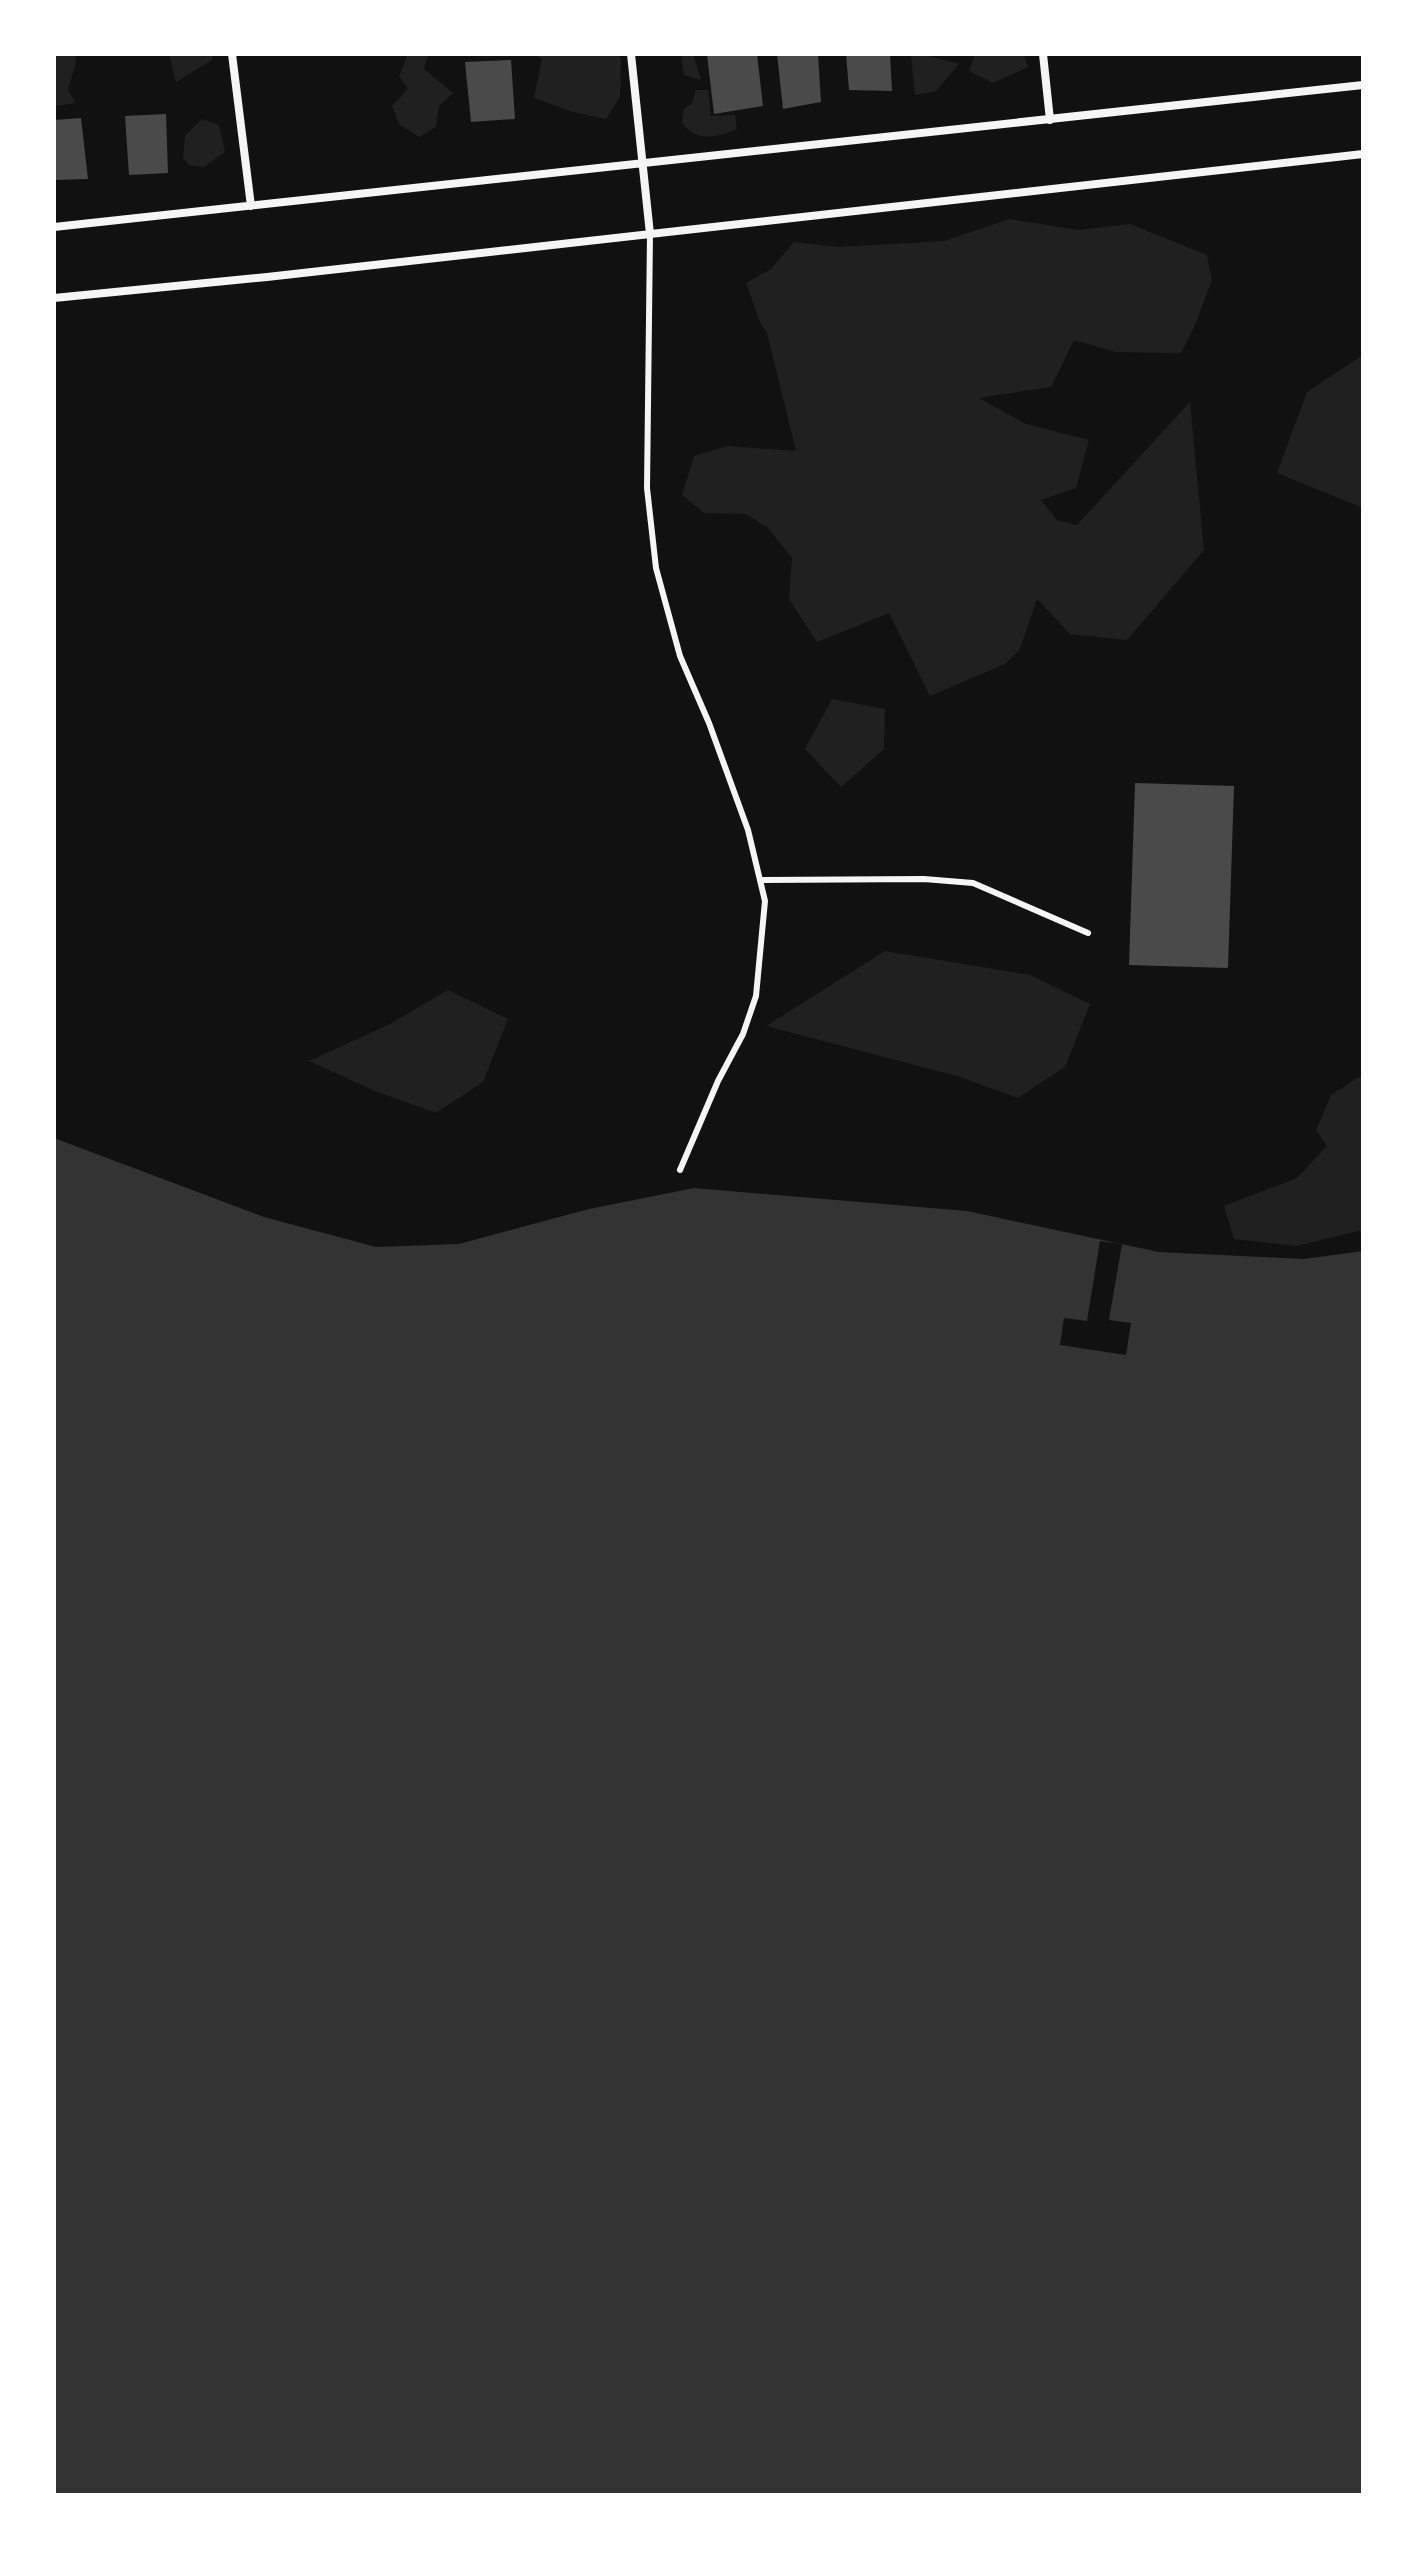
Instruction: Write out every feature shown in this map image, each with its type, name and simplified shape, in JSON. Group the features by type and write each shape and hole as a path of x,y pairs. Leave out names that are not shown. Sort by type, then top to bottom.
{"street":[{"path":"232,54 251,206"},
{"path":"631,54 650,234"},
{"path":"1043,54 1050,120"},
{"path":"54,227 1363,85"},
{"path":"54,298 1363,154"}],"lane":[{"path":"650,234 647,488 656,568 680,656 743,815 765,901 756,996 743,1034 718,1081 680,1170"},
{"path":"760,880 924,879 973,883 1088,933"}],"shaded area":[{"path":"54,54 75,54 76,62 68,90 76,103 54,106"},
{"path":"169,54 212,54 212,60 176,82"},
{"path":"408,54 428,54 424,69 453,93 439,106 436,127 419,137 399,124 392,106 408,89 399,76"},
{"path":"528,54 617,54 621,58 620,97 606,119 573,112 534,98 542,58"},
{"path":"681,54 693,54 701,80 684,75"},
{"path":"975,54 1024,54 1028,67 993,83 969,71"},
{"path":"911,55 925,55 959,64 936,91 915,95"},
{"path":"696,90 708,90 711,116 735,115 737,129 701,136 688,129 682,123 684,109 692,103"},
{"path":"202,119 219,125 225,152 204,167 189,165 183,158 185,136"},
{"path":"1009,219 1078,230 1130,224 1207,255 1212,280 1181,353 1116,352 1074,340 1051,387 979,398 1026,424 1089,440 1076,488 1041,500 1057,520 1077,525 1190,402 1204,550 1127,640 1070,634 1037,599 1020,649 1005,664 930,696 889,613 817,642 789,599 792,558 767,527 745,514 704,513 682,495 694,456 727,446 796,451 767,333 746,283 771,269 794,242 839,247 944,241"},
{"path":"1363,355 1363,508 1277,473 1307,392"},
{"path":"832,699 885,709 884,749 841,787 805,749"},
{"path":"885,951 1030,975 1090,1004 1065,1067 1018,1098 957,1076 766,1026"},
{"path":"448,990 508,1019 483,1082 436,1113 375,1091 309,1061 388,1025"},
{"path":"1363,1074 1363,1230 1296,1246 1234,1239 1224,1206 1297,1178 1327,1146 1316,1130 1331,1095"},
{"path":"54,1138 264,1217 376,1247 459,1244 589,1209 694,1188 967,1211 1159,1252 1304,1259 1363,1251 1363,2495 54,2495"}],"pier":[{"path":"1100,1241 1122,1244 1109,1320 1131,1323 1126,1355 1060,1345 1064,1318 1087,1321"}],"building":[{"path":"757,54 763,106 714,114 707,55"},
{"path":"777,54 818,54 821,102 783,109"},
{"path":"846,54 890,54 892,91 849,90"},
{"path":"511,60 515,119 471,122 465,62"},
{"path":"166,114 168,173 129,175 125,116"},
{"path":"81,118 88,179 54,180 54,120"},
{"path":"1135,783 1234,786 1228,968 1129,965"}]}
